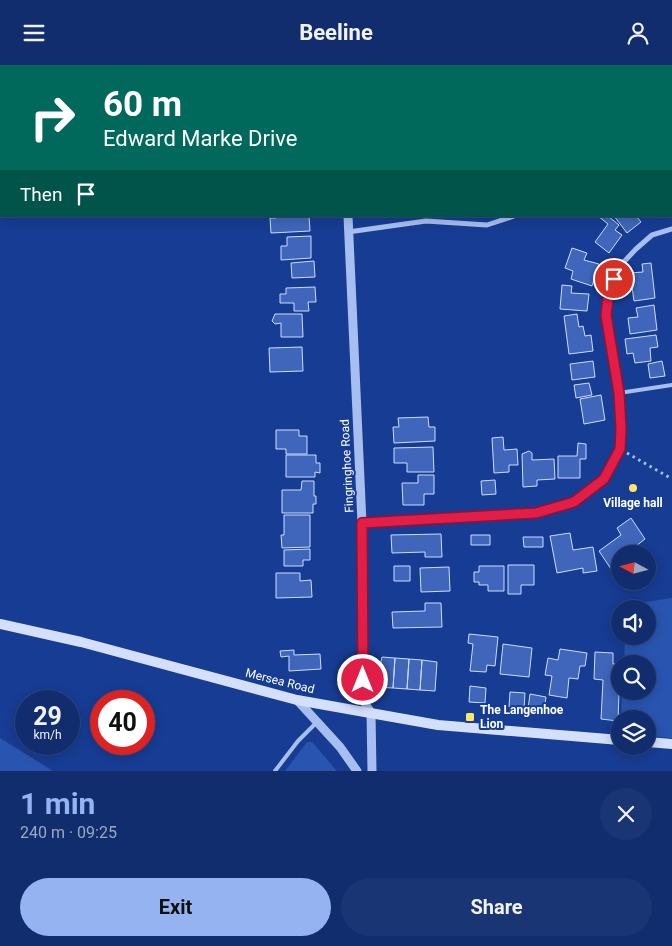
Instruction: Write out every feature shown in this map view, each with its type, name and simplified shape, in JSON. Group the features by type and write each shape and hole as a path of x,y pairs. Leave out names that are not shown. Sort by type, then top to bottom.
{"main road":[{"name":"Mersea Road","path":"0,624 81,642 297,700 438,725 611,739"},
{"path":"656,743 672,744"}],"street":[{"name":"Fingringhoe Road","path":"348,217 362,523 363,700 372,713"},
{"path":"348,232 426,221 487,225 511,217"},
{"path":"362,523 536,513 574,502 604,479 620,449 621,429 619,393 606,315 609,291 618,267 636,249 652,235 672,229"},
{"path":"297,700 340,747 357,771"},
{"path":"372,713 372,771"}],"lane":[{"path":"619,393 672,385"},
{"path":"275,771 298,741 317,722"}],"path":[{"path":"620,449 672,479"}],"shaded area":[{"path":"672,598 672,738 656,737 656,710 621,710 622,700 656,700 656,655 624,655 625,645 656,645 656,600"},
{"path":"0,738 15,747 15,755 27,755 53,771 0,771"},
{"path":"307,742 312,742 337,771 285,771"}],"building":[{"path":"309,217 310,231 271,233 270,218"},
{"path":"599,217 609,217 619,225 615,230 622,235 609,253 595,242 608,224"},
{"path":"615,217 637,217 641,222 627,233"},
{"path":"311,236 311,258 281,260 281,246 287,246 287,237"},
{"path":"572,248 587,253 584,260 599,264 592,286 571,279 573,271 565,268"},
{"path":"314,261 315,277 292,278 291,263"},
{"path":"651,263 655,298 634,301 630,273 643,272 642,264"},
{"path":"562,285 572,286 571,293 589,294 587,311 560,309"},
{"path":"315,287 316,302 308,302 309,311 294,311 294,303 280,303 280,294 286,294 286,288"},
{"path":"654,305 657,330 630,334 628,318 638,317 636,308"},
{"path":"275,314 302,314 303,337 281,337 281,323 275,324 272,321"},
{"path":"577,314 579,327 583,326 585,336 591,335 593,351 569,354 564,316"},
{"path":"656,335 658,347 650,348 651,361 635,363 633,353 627,354 625,339"},
{"path":"302,347 303,371 270,372 269,348"},
{"path":"593,361 595,377 572,380 570,364"},
{"path":"662,361 665,376 650,378 648,364"},
{"path":"589,383 592,395 576,398 574,385"},
{"path":"601,395 605,420 584,424 580,399"},
{"path":"428,417 429,427 435,427 435,441 394,443 393,427 399,427 398,418"},
{"path":"276,430 299,430 299,436 307,436 307,454 286,454 286,449 276,449"},
{"path":"503,437 504,450 517,449 518,465 509,465 509,472 494,473 492,438"},
{"path":"578,443 586,444 586,459 580,459 580,478 558,478 558,456 577,456"},
{"path":"433,447 434,472 407,472 407,463 394,463 394,448"},
{"path":"529,451 532,453 532,460 554,459 555,479 537,480 537,486 523,487 522,454"},
{"path":"286,455 316,455 316,463 320,463 320,473 315,472 315,477 286,477"},
{"path":"418,475 434,475 434,494 424,494 424,505 403,505 402,483 418,483"},
{"path":"495,480 496,494 482,495 481,481"},
{"path":"302,481 314,481 316,504 313,504 313,513 282,513 282,490 301,490"},
{"path":"284,515 310,515 310,547 282,548 281,535 284,535"},
{"path":"631,518 645,539 637,545 611,545 611,569 599,551 621,535 617,528"},
{"path":"570,533 573,550 593,547 597,571 583,573 583,568 557,573 550,536"},
{"path":"441,534 442,557 425,557 425,552 392,553 391,535"},
{"path":"471,535 490,535 490,545 471,545"},
{"path":"523,537 543,537 543,547 524,547"},
{"path":"310,549 310,560 303,560 303,566 284,566 284,550"},
{"path":"508,565 534,565 534,585 521,585 521,594 508,594"},
{"path":"394,566 410,566 410,581 394,581"},
{"path":"479,566 504,566 504,591 488,591 488,585 479,585 479,582 474,582 474,572 479,572"},
{"path":"449,567 450,591 421,592 420,568"},
{"path":"276,573 300,573 300,581 311,580 312,597 276,598"},
{"path":"425,603 441,603 442,627 393,628 392,612 425,611"},
{"path":"469,634 498,637 495,666 487,665 486,672 470,671 473,644 468,643"},
{"path":"503,644 532,648 529,677 500,674"},
{"path":"560,649 587,653 585,666 580,666 578,679 569,678 567,698 549,695 552,676 545,675 548,658 558,660"},
{"path":"294,650 294,655 320,654 321,669 289,671 289,656 281,657 280,651"},
{"path":"595,652 613,653 611,655 611,700 619,700 618,710 611,710 611,720 601,719 603,680 594,679"},
{"path":"382,657 395,658 393,688 376,687 377,671 379,671"},
{"path":"395,658 409,659 407,689 393,688"},
{"path":"409,659 422,660 420,690 407,689"},
{"path":"422,660 437,662 435,691 420,690"},
{"path":"470,686 486,688 485,703 469,702"},
{"path":"510,692 525,693 524,709 509,707"},
{"path":"530,694 546,697 544,711 528,709"}],"place":[{"name":"Village hall","path":"633,488"},
{"name":"The Langenhoe Lion","path":"470,717"}],"route":[{"path":"363,680 362,523 536,513 574,502 604,479 620,449 619,393 606,315 609,291 614,279"}]}
